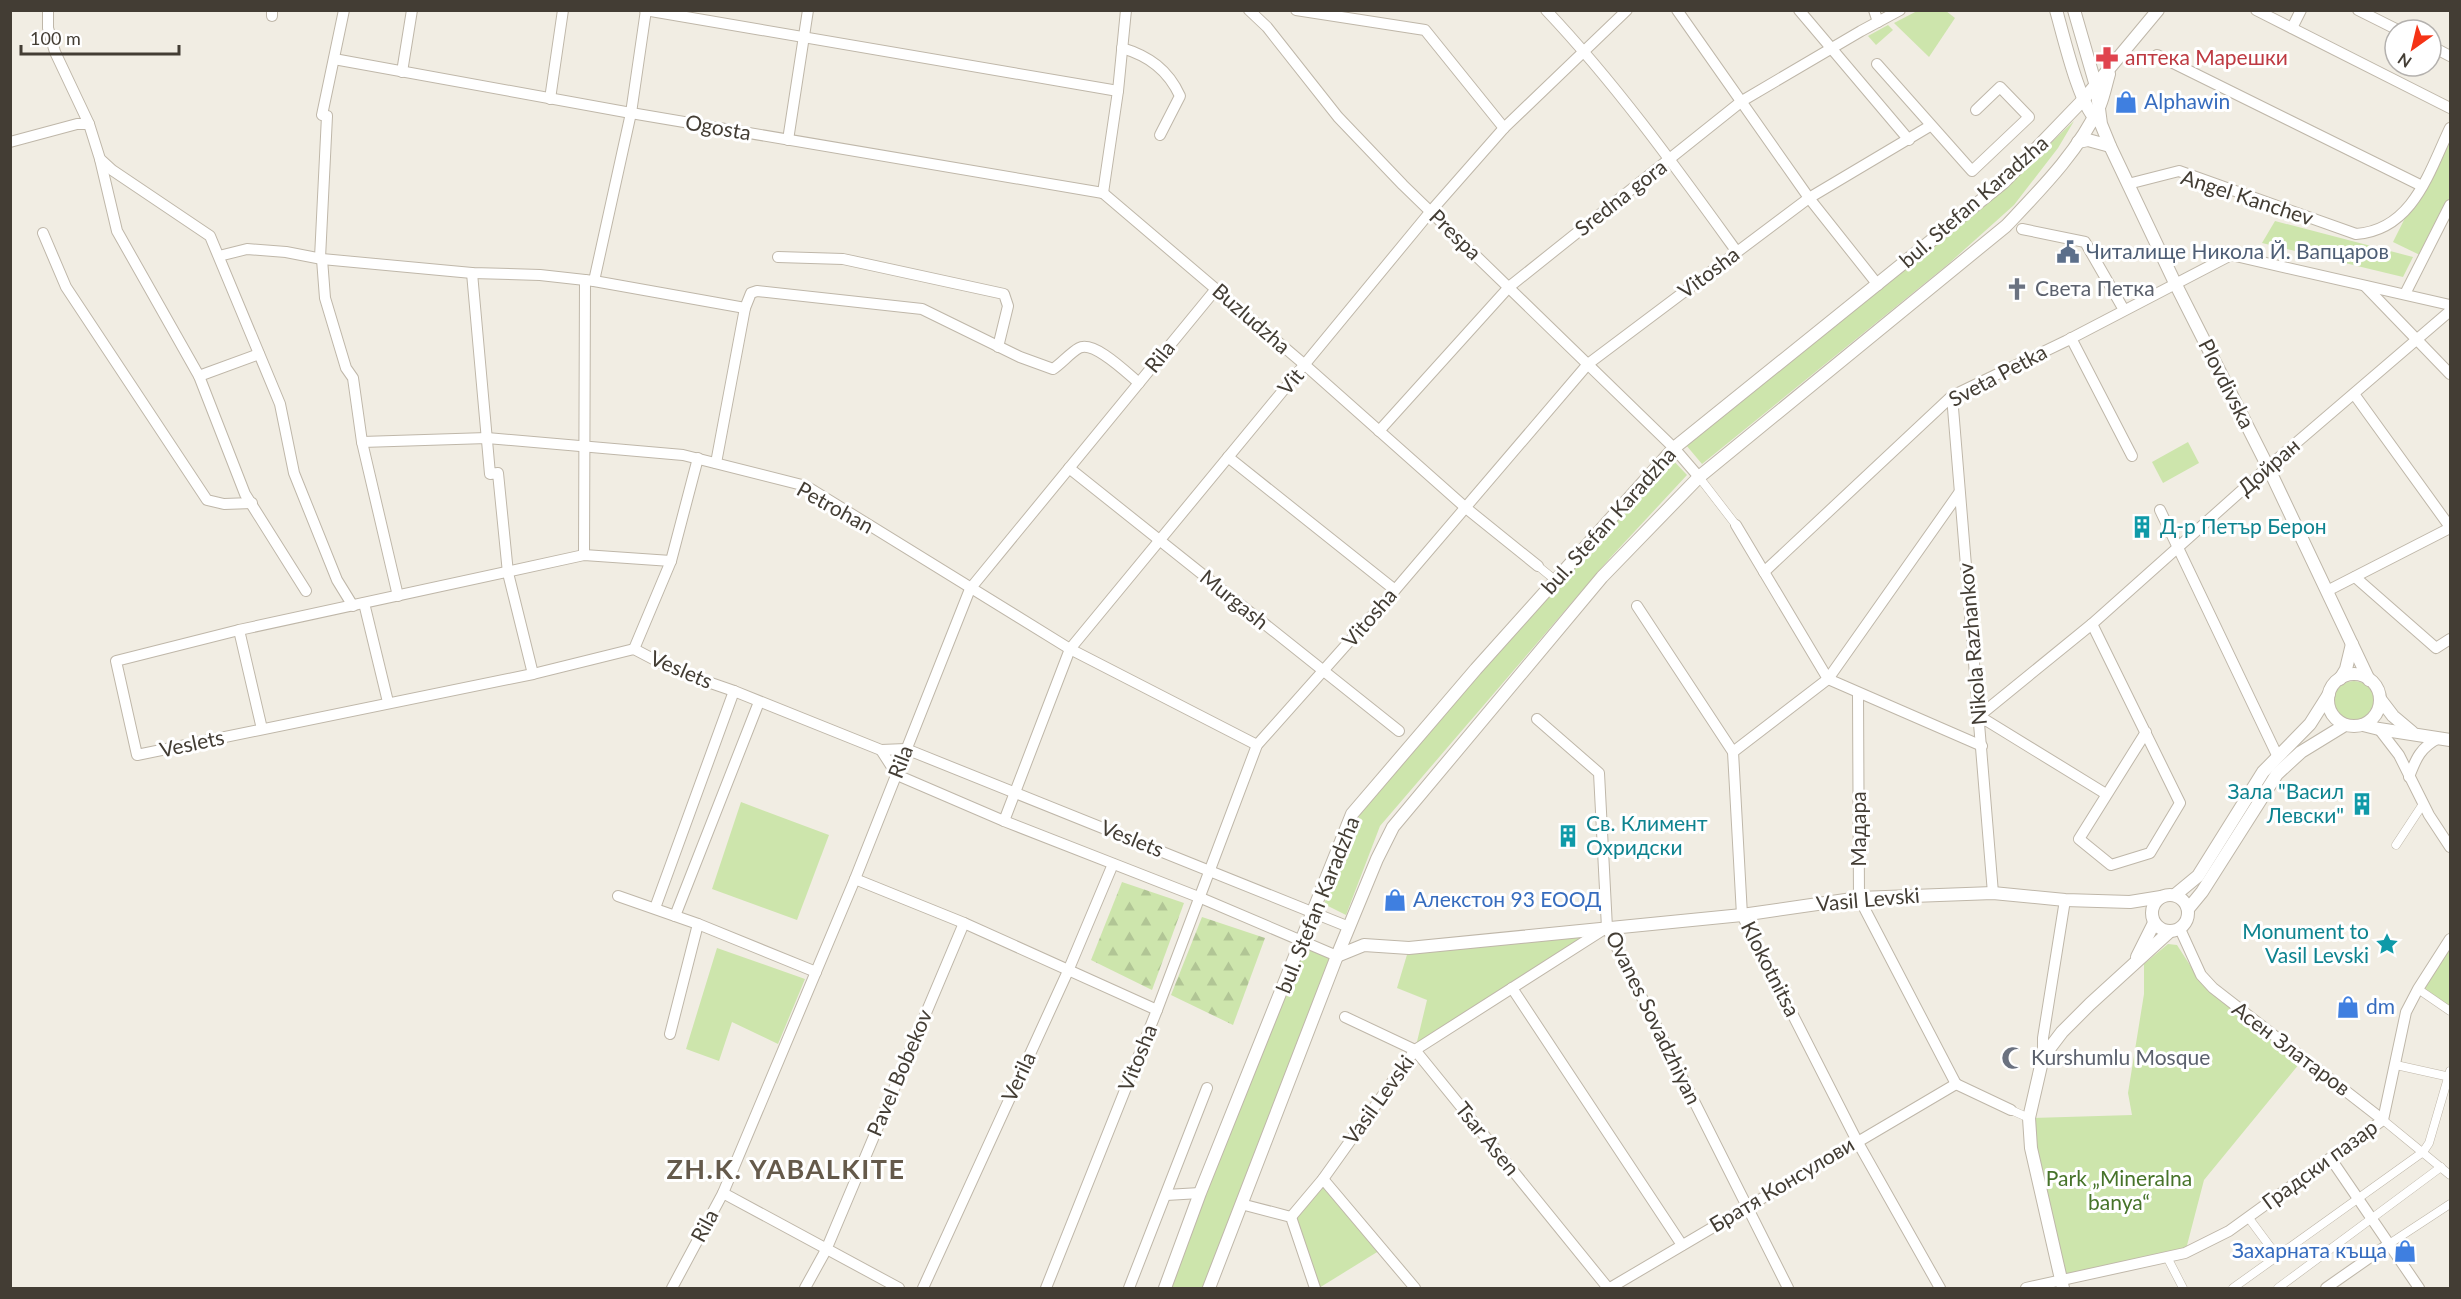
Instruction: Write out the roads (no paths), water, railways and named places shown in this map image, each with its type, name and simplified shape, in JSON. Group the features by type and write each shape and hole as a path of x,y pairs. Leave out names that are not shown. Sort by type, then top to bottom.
{"street":[{"path":"48,10 48,28 55,52 89,124 117,231 199,376 246,494 306,591"},
{"path":"344,10 322,115 327,116 321,258 325,298 346,368 352,378 362,442 398,596"},
{"path":"402,72 412,10"},
{"path":"550,99 563,10"},
{"path":"788,140 808,10"},
{"path":"1103,193 1118,91 1126,10"},
{"name":"Prespa","path":"1249,10 1267,27 1338,117 1403,185 1674,448 1699,477"},
{"path":"1296,10 1425,30 1504,128"},
{"path":"1546,10 1584,51 1670,160 1737,252"},
{"name":"Vit","path":"1004,820 1070,649 1431,211 1504,128 1627,10"},
{"path":"1677,10 1809,198 1878,285"},
{"path":"1799,10 1909,140"},
{"path":"1874,10 1878,22"},
{"name":"Sredna gora","path":"1379,431 1509,287 1742,101 1900,10"},
{"name":"Plovdivska","path":"2056,10 2084,100 2110,146 2175,283 2268,467 2369,680"},
{"path":"2074,10 2100,104"},
{"path":"2111,67 2158,10"},
{"path":"2256,10 2451,108"},
{"path":"2292,28 2301,10"},
{"path":"2358,10 2383,22"},
{"path":"584,555 590,281 631,113 645,11 1118,91"},
{"path":"1122,48 1142,54 1160,67 1174,84 1180,96 1160,135"},
{"path":"2157,55 2422,186"},
{"name":"Ogosta","path":"334,59 550,99 1103,193"},
{"path":"1877,64 1972,171 2030,117 2000,87 1976,110"},
{"name":"bul. Stefan Karadzha","path":"1165,1288 1200,1193 1352,814 1555,580 1674,448 2004,182 2084,100 2111,67"},
{"name":"bul. Stefan Karadzha","path":"1209,1288 1336,956 1384,842 1393,827 1602,577 1699,477 2006,226 2097,121 2111,67"},
{"path":"10,142 77,124 89,124"},
{"name":"Vitosha","path":"1046,1288 1201,898 1257,745 1395,590 1588,364 1809,198 1930,126"},
{"name":"Angel Kanchev","path":"2128,184 2180,171 2356,234 2370,233 2396,221 2413,202 2451,128"},
{"path":"2078,141 2088,140 2110,146"},
{"path":"100,159 112,170 210,236 280,404 294,473 337,580 358,604 388,702"},
{"name":"Buzludzha","path":"1103,193 1305,365 1466,508 1538,566"},
{"path":"2405,294 2451,205"},
{"path":"2022,229 2085,242 2124,310"},
{"path":"43,233 66,287 207,500 224,504 252,503"},
{"path":"219,256 247,249 472,273 540,274 745,308"},
{"name":"Sveta Petka","path":"1764,572 1952,396 2071,338 2231,255 2451,305"},
{"path":"778,257 843,260 1004,294 1008,306 998,347"},
{"path":"472,273 490,474 498,473 508,573 533,674"},
{"path":"2365,285 2451,374"},
{"name":"Rila","path":"672,1288 723,1193 855,879 970,589 1216,289"},
{"path":"716,463 745,308 751,293 757,291 922,309 998,347 1053,369 1080,347 1092,347 1139,383"},
{"name":"Дойран","path":"1979,716 2092,624 2268,467 2451,311"},
{"path":"2071,338 2132,456"},
{"path":"199,376 260,354"},
{"path":"2327,591 2451,528 2354,394"},
{"name":"Nikola Razhankov","path":"1952,396 1983,746 1993,892"},
{"name":"Petrohan","path":"362,442 487,438 683,455 806,486 1070,649 1257,745"},
{"path":"1228,457 1395,590"},
{"path":"634,649 671,561 698,458"},
{"name":"Murgash","path":"1069,468 1399,731"},
{"path":"1699,477 1736,525 1828,679 1858,694 1983,746"},
{"path":"1637,606 1733,752 1828,679 1959,493"},
{"path":"2160,510 2277,755"},
{"name":"Veslets","path":"671,561 584,555 239,630 116,661 137,755 533,674 634,649 676,671 734,691 881,750 906,749 1349,927"},
{"path":"1538,566 1555,580"},
{"path":"2355,577 2436,648 2451,639"},
{"path":"2092,624 2146,732 2180,803 2150,852 2111,865 2079,839 2146,732"},
{"path":"239,630 262,729"},
{"path":"2135,961 2153,920 2153,905 2161,897 2175,895 2198,876 2263,772 2277,755 2310,724 2331,688 2340,679 2346,669 2352,644"},
{"path":"2340,679 2355,675 2369,680 2393,716 2413,733"},
{"path":"655,908 734,691"},
{"name":"Мадара","path":"1858,694 1859,898 1956,1084"},
{"path":"2329,694 2329,709 2333,716 2345,725 2354,726 2364,724 2376,714 2380,699"},
{"path":"675,916 759,702"},
{"path":"1979,716 2106,794"},
{"name":"Ovanes Sovadzhiyan","path":"1537,719 1599,773 1607,928 1788,1288"},
{"path":"2364,724 2379,729 2445,739"},
{"path":"2188,909 2202,892 2277,774 2301,752 2345,725"},
{"path":"2379,729 2399,755 2423,804 2451,847"},
{"path":"2409,777 2420,752 2427,744 2445,739"},
{"path":"881,750 897,775"},
{"name":"Klokotnitsa","path":"1733,752 1742,915 1857,1141 1940,1288"},
{"name":"Veslets","path":"897,775 1201,898 1336,956"},
{"path":"2396,845 2423,804"},
{"name":"Verila","path":"922,1288 1068,971 1113,864"},
{"path":"855,879 964,923 1157,1010"},
{"name":"Vasil Levski","path":"1364,945 1409,948 1742,915 1859,898 1993,892 2065,900 2130,902 2161,897"},
{"path":"2043,1057 2062,1032 2135,961 2188,918 2188,909 2175,895"},
{"path":"618,896 698,924 816,972"},
{"path":"2062,1285 2035,1174 2030,1118 2043,1057 2043,1038 2065,900"},
{"path":"2130,902 2163,931 2174,930"},
{"name":"Pavel Bobekov","path":"805,1288 826,1250 964,923"},
{"path":"670,1034 698,924"},
{"path":"1336,956 1364,945 1349,927"},
{"name":"Vasil Levski","path":"1291,1217 1323,1179 1415,1050 1607,928"},
{"name":"Асен Златаров","path":"2174,930 2201,975 2212,988 2451,1175"},
{"name":"Градски пазар","path":"2026,1288 2062,1285 2077,1278 2185,1253 2229,1231 2383,1120 2406,1012 2439,951 2451,939"},
{"path":"1512,988 1682,1245"},
{"path":"2418,989 2451,1011"},
{"name":"Tsar Asen","path":"1345,1017 1415,1050 1609,1288"},
{"path":"2233,1288 2423,1152 2429,1143 2450,1075 2396,1065"},
{"path":"1956,1084 2030,1118"},
{"name":"Братя Консулови","path":"1609,1288 1956,1084"},
{"path":"1129,1288 1207,1088"},
{"path":"2331,1159 2419,1288"},
{"path":"2278,1288 2441,1167"},
{"path":"1323,1179 1415,1288"},
{"path":"723,1193 899,1288"},
{"path":"1166,1194 1200,1193"},
{"path":"1241,1204 1291,1217 1315,1288"},
{"path":"2326,1288 2451,1204"},
{"path":"2248,1217 2277,1256"},
{"path":"2167,1257 2183,1288"}],"place":[{"name":"аптека Марешки","path":"2107,58"},
{"name":"Alphawin","path":"2126,102"},
{"name":"Читалище Никола Й. Вапцаров","path":"2068,252"},
{"name":"Света Петка","path":"2017,289"},
{"name":"Д-р Петър Берон","path":"2142,527"},
{"name":"Зала \"Васил Левски\"","path":"2362,804"},
{"name":"Св. Климент Охридски","path":"1568,836"},
{"name":"Алекстон 93 ЕООД","path":"1395,900"},
{"name":"Monument to Vasil Levski","path":"2387,944"},
{"name":"dm","path":"2348,1007"},
{"name":"Kurshumlu Mosque","path":"2013,1058"},
{"name":"Захарната къща","path":"2405,1251"}],"district":[{"name":"ZH.K. YABALKITE","path":"786,1170"}],"park label":[{"name":"Park „Mineralna banya“","path":"2119,1191"}]}
